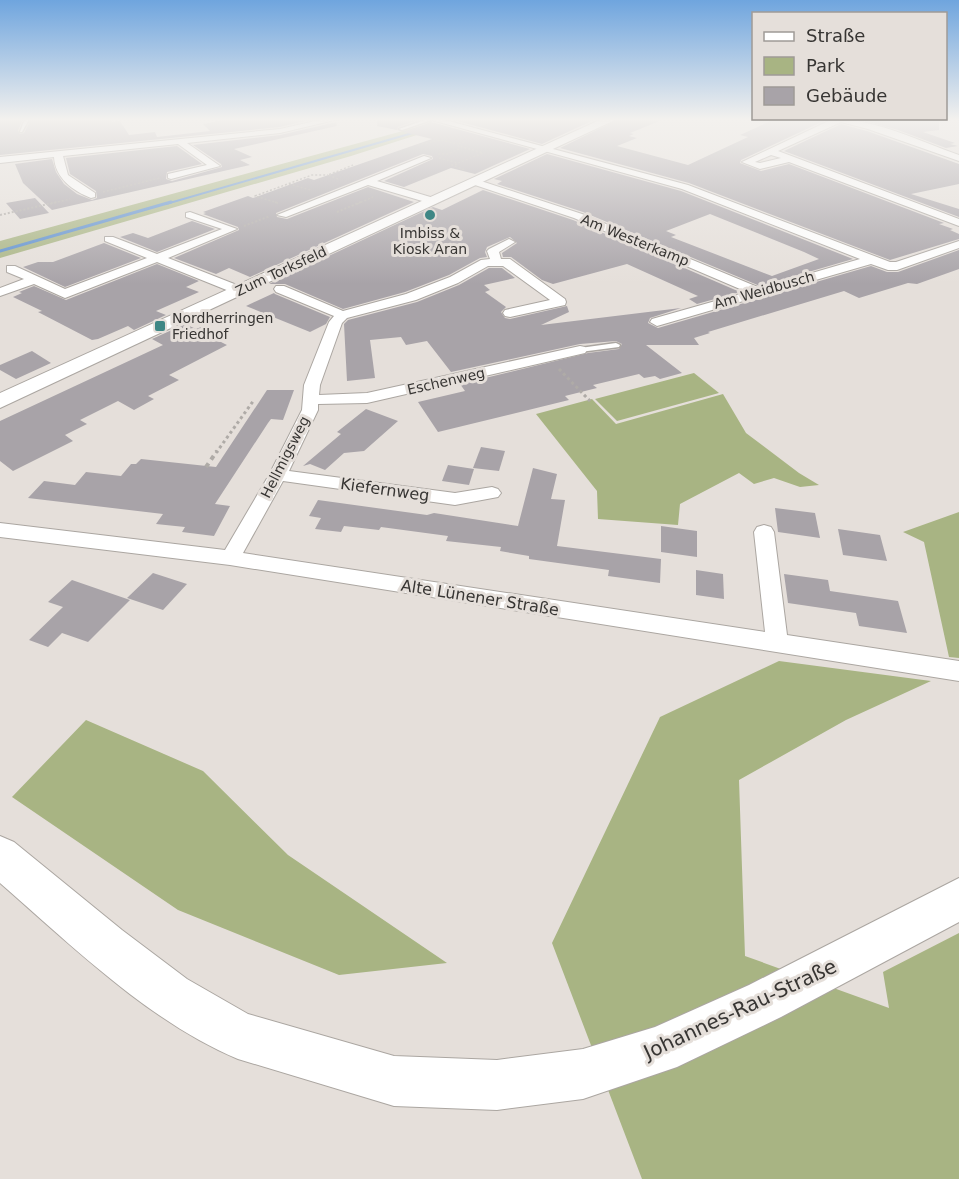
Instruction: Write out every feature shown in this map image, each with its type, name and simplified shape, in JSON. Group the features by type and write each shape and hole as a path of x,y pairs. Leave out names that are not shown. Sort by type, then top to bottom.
{"main road":[{"name":"Zum Torksfeld","path":"2,398 492,174"},
{"name":"Johannes-Rau-Straße","path":"0,856 106,946 171,995 238,1035 394,1081 496,1085 583,1074 660,1050 765,1001 959,899"}],"street":[{"path":"62,174 73,185 85,189 91,195"},
{"path":"171,176 180,174"},
{"path":"280,214 389,174"},
{"path":"638,174 685,187 872,260"},
{"path":"830,174 959,223"},
{"path":"369,182 433,201"},
{"name":"Am Westerkamp","path":"475,182 542,203 604,227 758,292"},
{"path":"190,215 232,229"},
{"path":"11,269 65,294 232,229"},
{"path":"109,239 238,290"},
{"path":"496,261 493,251 509,242"},
{"name":"Am Weidbusch","path":"872,260 888,266 897,266 959,244"},
{"path":"920,245 938,251"},
{"name":"Am Weidbusch","path":"657,322 893,252"},
{"path":"280,289 342,315 411,297 454,280 485,263 496,261 506,262 560,302 510,313"},
{"path":"0,292 34,280"},
{"name":"Hellmigsweg","path":"230,558 278,475 310,410 312,385 336,322 342,315"},
{"name":"Eschenweg","path":"310,400 367,398 580,350"},
{"name":"Kiefernweg","path":"278,475 455,499 492,493"},
{"name":"Alte Lünener Straße","path":"0,530 230,558 959,670"},
{"path":"764,532 777,643"}],"lane":[{"path":"580,350 615,345"}],"path":[{"path":"296,210 255,196 312,175 328,175"},
{"path":"337,212 394,189"},
{"path":"232,229 280,214"},
{"path":"548,358 590,401"},
{"path":"206,467 254,400"}],"green space":[{"path":"245,174 289,174 0,258 0,241"},
{"path":"694,373 719,393 617,421 595,399"},
{"path":"723,394 746,433 799,473 819,485 800,487 774,478 754,484 739,473 680,504 678,525 598,519 597,491 536,414 592,399 616,424"},
{"path":"959,512 959,658 949,657 924,542 903,532"},
{"path":"779,661 931,681 846,720 739,780 745,956 889,1008 883,972 959,933 959,1179 642,1179 552,943 660,717"},
{"path":"86,720 203,771 288,855 447,963 339,975 178,910 12,797"}],"building":[{"path":"19,174 57,174 64,184 77,194 92,200 97,198 96,191 70,174 167,174 166,179 172,181 197,174 210,174 52,210 23,183"},
{"path":"331,174 373,174 276,213 277,217 287,219 368,187 414,202 250,277 229,268 216,274 174,258 239,230 238,227 203,214 206,213 203,212 248,196 253,198 308,178 314,180"},
{"path":"400,174 436,174 404,187 384,181"},
{"path":"505,174 620,174 681,191 853,259 760,286 583,212 497,184 502,181 494,179","holes":["710,214 819,259 772,276 671,237 676,235 666,231"]},
{"path":"656,174 815,174 944,223 939,224 953,229 950,230 959,234 959,239 890,260 689,183"},
{"path":"845,174 959,174 959,184 911,194 959,209 959,217"},
{"path":"483,190 573,220 740,292 697,304 689,299 698,296 627,264 553,284 542,280 511,257 503,257 502,253 517,243 510,237 487,247 485,252 487,257 480,258 449,275 405,292 343,309 285,284 269,284 433,207 442,210"},
{"path":"35,198 49,213 20,219 6,203"},
{"path":"192,221 215,229 157,252 120,237 133,233 148,238"},
{"path":"104,243 141,258 65,287 23,267 38,262 53,262"},
{"path":"959,250 959,269 917,284 908,283 859,298 844,291 708,332 710,333 694,338 699,345 646,345 682,373 660,379 655,376 644,378 639,374 593,385 597,388 565,396 569,400 438,432 418,402 465,391 460,384 588,353 619,349 622,344 616,341 580,344 451,372 427,341 406,345 401,337 370,340 375,378 347,381 344,324 348,320 417,302 459,285 489,268 502,268 515,278 484,285 490,290 485,292 506,307 501,312 505,318 510,319 567,306 569,312 541,325 681,308 650,318 648,323 658,328 871,266 887,272 898,272"},
{"path":"157,264 199,281 186,287 199,292 156,311 166,315 134,330 128,326 98,339 92,340 13,297 34,286 66,300"},
{"path":"274,293 330,317 326,324 310,332 246,306"},
{"path":"185,324 196,329 201,327 224,337 217,340 227,345 169,375 179,380 148,396 154,399 134,410 118,401 80,420 87,424 65,435 73,441 13,471 0,461 0,421 163,345 152,339"},
{"path":"32,351 51,363 16,379 0,370 0,365"},
{"path":"267,390 294,390 283,420 271,419 215,504 230,506 214,536 182,532 185,527 156,524 163,514 28,498 44,481 75,485 86,472 121,476 131,464 136,464 141,459 216,467"},
{"path":"366,409 398,421 364,451 344,453 325,470 310,464 303,466 341,434 337,432"},
{"path":"481,447 505,451 499,471 473,468"},
{"path":"448,465 474,469 469,485 442,481"},
{"path":"533,468 557,474 551,499 565,500 557,546 661,559 660,583 608,576 609,570 529,559 529,556 500,551 501,547 446,541 448,536 381,527 379,530 344,526 341,532 315,529 321,518 309,516 318,500 427,515 434,513 518,526"},
{"path":"775,508 815,513 820,538 778,532"},
{"path":"661,526 697,531 697,557 661,552"},
{"path":"838,529 880,535 887,561 843,555"},
{"path":"696,570 723,574 724,599 696,595"},
{"path":"153,573 187,584 163,610 127,598"},
{"path":"784,574 828,580 830,591 898,601 907,633 859,626 856,613 788,603"},
{"path":"72,580 130,600 88,642 62,633 48,647 29,640 63,607 48,602"}],"waterway":[{"path":"166,204 270,174"},
{"path":"0,251 171,202"}],"place":[{"name":"Imbiss & Kiosk Aran","path":"430,215"},
{"name":"Nordherringen Friedhof","path":"160,326"}]}
